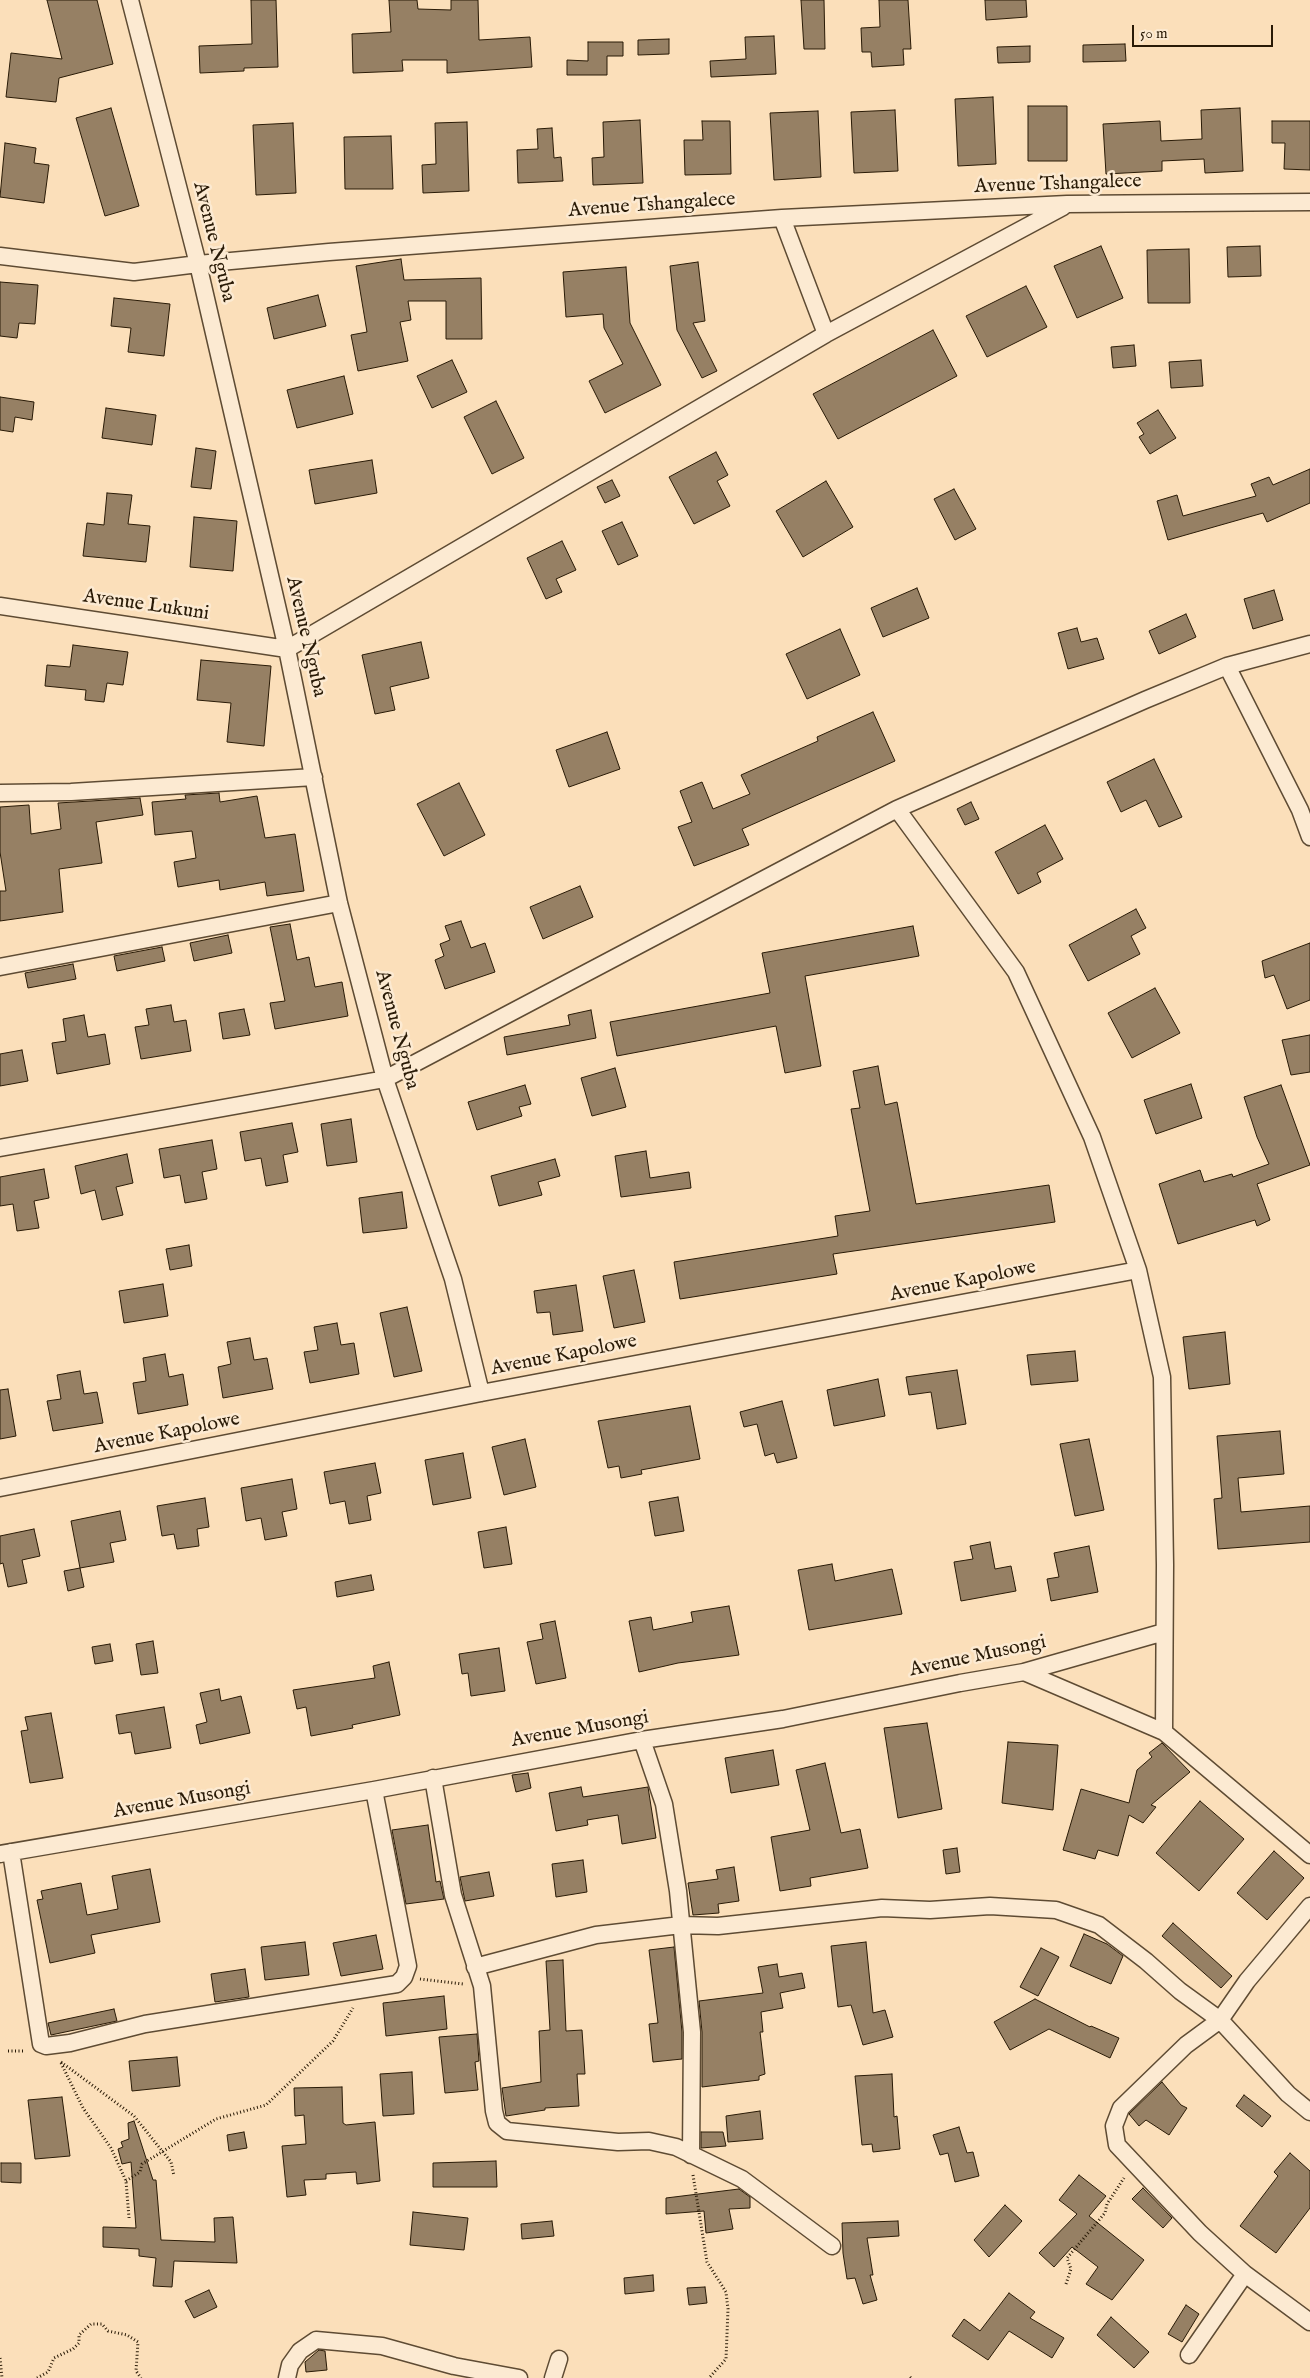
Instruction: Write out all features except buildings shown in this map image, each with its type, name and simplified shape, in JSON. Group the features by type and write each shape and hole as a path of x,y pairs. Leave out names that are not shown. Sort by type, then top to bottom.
{"street":[{"name":"Avenue Nguba","path":"130,0 198,264 287,649 340,903 385,1079 453,1279 481,1394"},
{"name":"Avenue Tshangalece","path":"0,256 134,272 198,264 782,218 1067,204 1310,202"},
{"path":"287,649 826,334 1067,204"},
{"path":"782,218 826,334"},
{"name":"Avenue Lukuni","path":"0,606 287,649"},
{"path":"0,1148 385,1079 897,809 1144,700 1227,666 1310,644"},
{"path":"1227,666 1300,810 1310,838"},
{"path":"0,793 71,792 314,777"},
{"path":"897,809 1016,972 1092,1136 1138,1270 1162,1377 1164,1732"},
{"path":"0,967 340,903"},
{"name":"Avenue Kapolowe","path":"0,1488 481,1394 1138,1270"},
{"name":"Avenue Musongi","path":"5,1853 374,1790 642,1740 783,1719 1024,1672 1164,1632"},
{"path":"1024,1672 1164,1732 1310,1854"},
{"path":"642,1740 664,1804 681,1925 692,2032 691,2155"},
{"path":"433,1778 453,1895 482,1986 494,2111 497,2123 507,2131 610,2141 649,2140 676,2147 742,2179 832,2246"},
{"path":"5,1853 41,2044 46,2046 70,2043 145,2024 397,1984 404,1977 408,1966 374,1790"},
{"path":"475,1967 596,1935 681,1925 718,1926 882,1908 930,1910 990,1906 1056,1910 1099,1925 1146,1961 1180,1991 1220,2020 1288,2094 1310,2112"},
{"path":"1310,1906 1247,1981 1220,2020 1186,2046 1122,2108 1114,2126 1117,2145 1200,2233 1245,2274 1310,2322"},
{"path":"1189,2355 1245,2274"},
{"path":"287,2378 290,2365 300,2351 316,2340 382,2346 454,2366 519,2378"},
{"path":"553,2378 559,2359"}],"path":[{"path":"404,1977 482,1986"},
{"path":"126,2182 140,2172 142,2164 216,2119 266,2105 333,2041 365,1989"},
{"path":"61,2062 82,2108 111,2148 126,2182 129,2218"},
{"path":"75,2070 134,2116 171,2162 174,2176"},
{"path":"691,2155 694,2187 707,2262 726,2292 728,2309 726,2359 709,2378"},
{"path":"1066,2284 1071,2269 1067,2258 1105,2213 1107,2204 1134,2163"},
{"path":"37,2378 48,2372 54,2358 79,2343 79,2335 91,2324 102,2324 108,2331 127,2335 138,2342 136,2371 141,2378"},
{"path":"0,2358 2,2378"}]}
